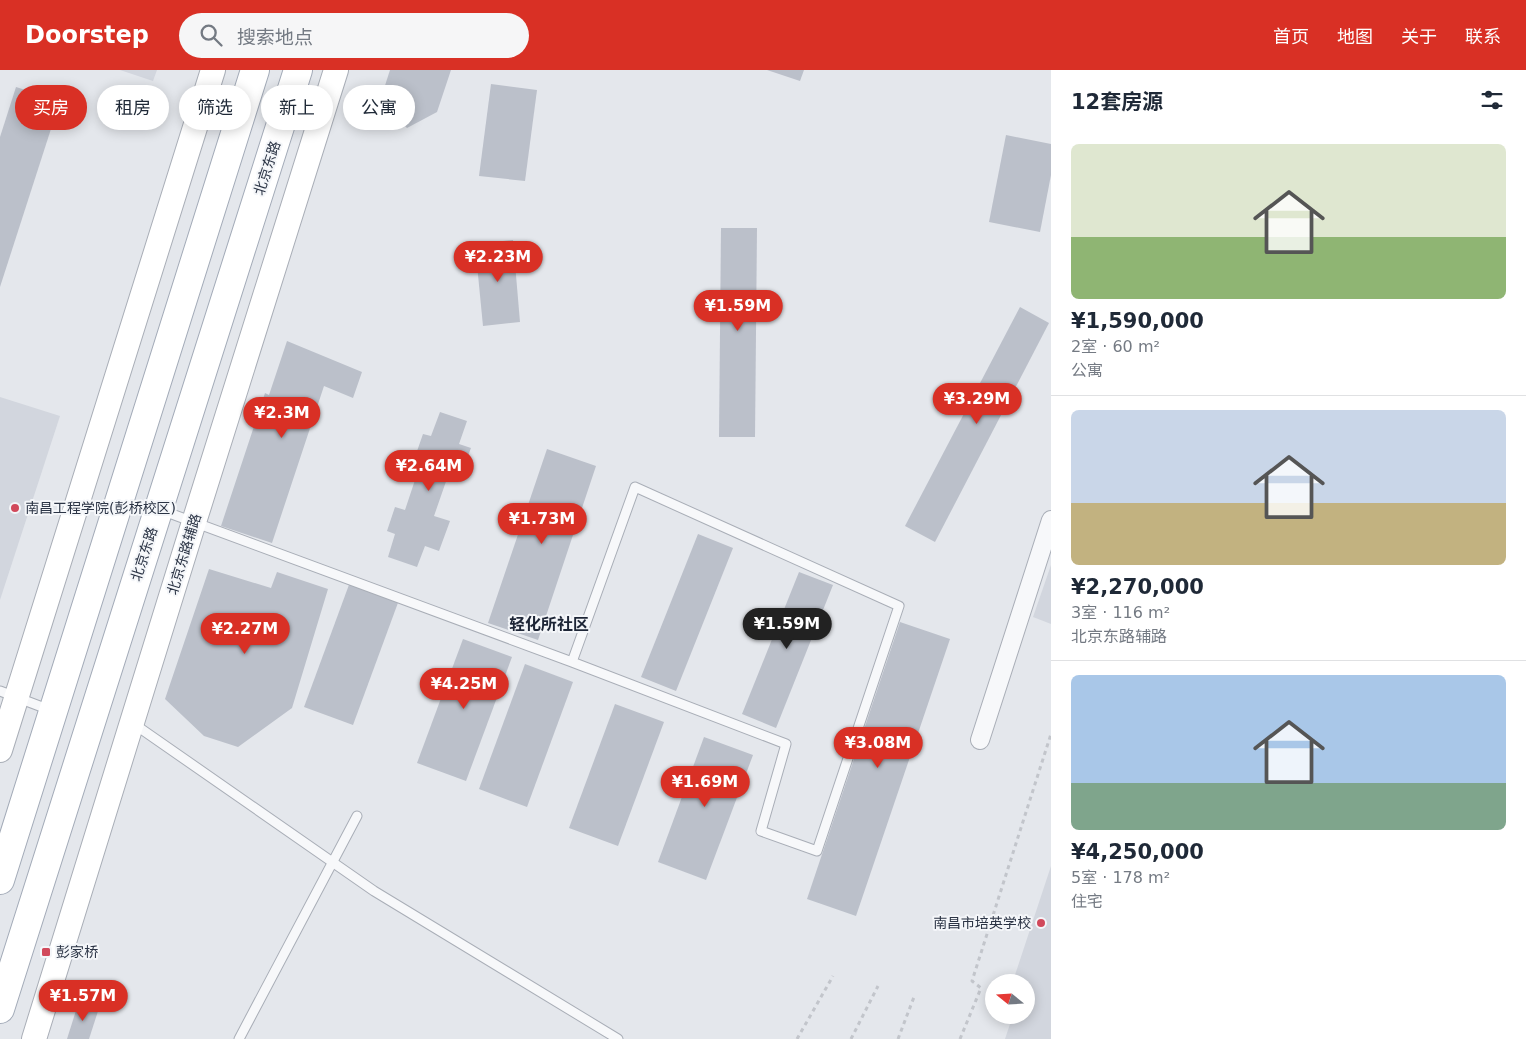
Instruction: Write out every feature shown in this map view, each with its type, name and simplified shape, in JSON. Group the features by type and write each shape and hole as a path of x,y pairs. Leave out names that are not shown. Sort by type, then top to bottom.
{"main road":[{"path":"0,750 8,694 212,70"},
{"path":"0,880 254,70"},
{"name":"北京东路","path":"0,1009 298,70"},
{"name":"北京东路辅路","path":"34,1039 336,70"}],"street":[{"path":"980,740 1051,520"}],"lane":[{"path":"158,509 572,662 786,744 761,831 817,851 899,606 634,488 572,662"},
{"path":"8,694 53,711"},
{"path":"132,722 374,891 618,1039"},
{"path":"239,1039 357,816"}],"path":[{"path":"960,1039 981,988 972,981 1051,734"},
{"path":"797,1039 833,976"},
{"path":"851,1039 878,986"},
{"path":"898,1039 914,997"}],"shaded area":[{"path":"120,70 157,70 153,81"},
{"name":"南昌工程学院(彭桥校区)","path":"0,397 60,416 0,600"},
{"path":"1051,565 1051,624 1033,617"},
{"name":"南昌市培英学校","path":"1051,866 1051,1039 1005,1039 1010,1024 1035,1024 1035,974 1015,974"}],"building":[{"path":"390,70 451,70 437,112 415,124 415,85 385,85"},
{"path":"767,70 804,70 800,81"},
{"path":"491,84 537,90 525,181 479,176"},
{"path":"15,90 15,130 51,130 0,287 0,137"},
{"path":"1006,135 1051,144 1051,175 1040,232 989,222"},
{"path":"721,228 757,228 755,437 719,437"},
{"path":"513,240 520,322 483,326 475,244"},
{"path":"1020,307 1049,323 935,542 905,526"},
{"path":"287,341 362,372 353,398 324,386 272,543 221,526 265,393 269,395"},
{"path":"440,412 467,421 459,444 471,448 461,474 450,470 434,516 450,521 439,551 425,546 417,567 388,557 395,534 387,531 395,507 405,510 423,456 416,454 423,434 431,436"},
{"path":"547,449 596,466 538,640 488,623"},
{"path":"698,534 733,548 676,691 641,677"},
{"path":"209,569 271,588 277,572 328,589 292,708 238,747 204,736 165,699"},
{"path":"799,572 833,585 776,728 742,714"},
{"path":"350,582 399,600 353,725 304,707"},
{"path":"900,622 950,639 856,916 807,899"},
{"path":"463,639 512,657 466,781 417,763"},
{"path":"525,664 573,682 527,807 479,789"},
{"path":"615,704 664,722 618,846 569,828"},
{"path":"704,737 753,755 706,880 658,862"},
{"path":"79,1001 99,1008 89,1039 67,1039"}],"place":[{"name":"南昌工程学院(彭桥校区)","path":"15,508"},
{"name":"南昌市培英学校","path":"1041,923"},
{"name":"彭家桥","path":"46,952"}],"district":[{"name":"轻化所社区","path":"549,624"}]}
